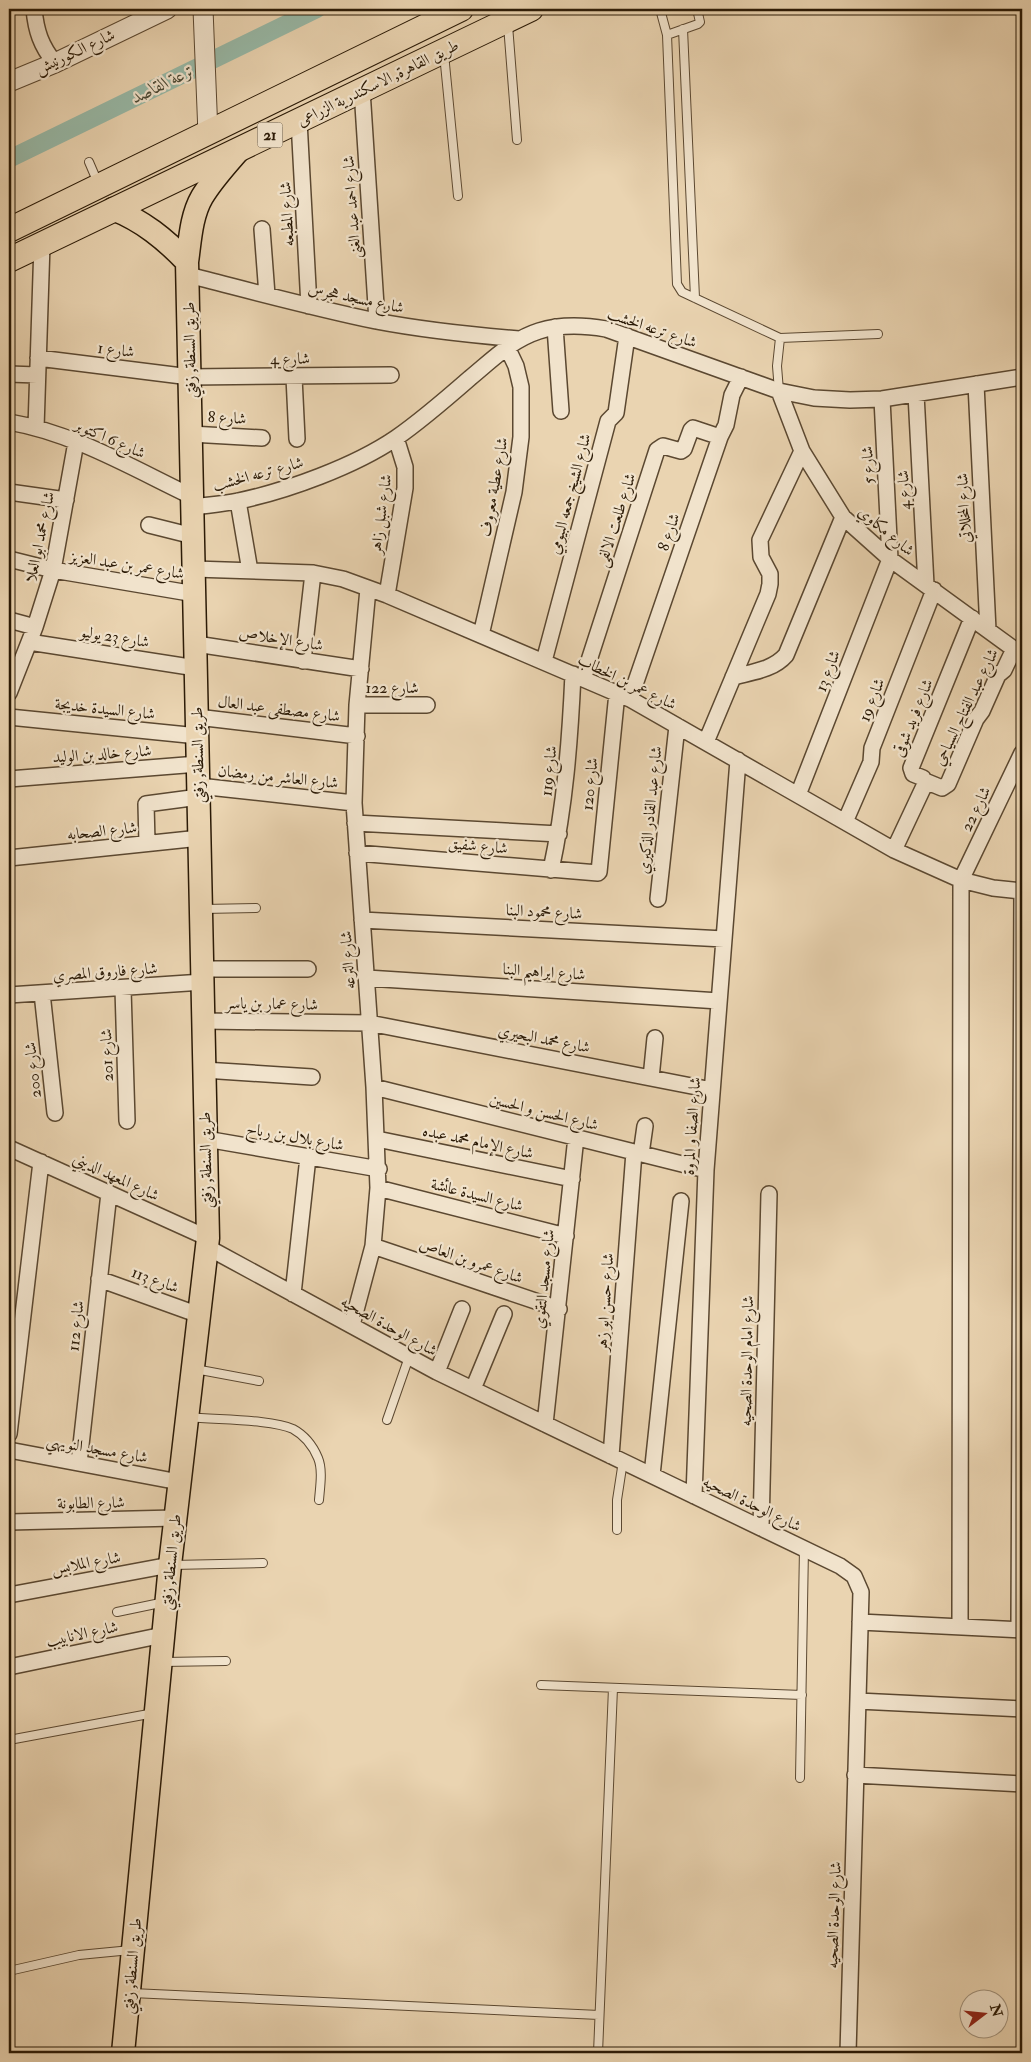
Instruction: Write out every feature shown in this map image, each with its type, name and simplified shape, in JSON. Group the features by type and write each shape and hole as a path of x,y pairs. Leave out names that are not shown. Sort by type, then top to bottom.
{"highway":[{"name":"طريق القاهرة, الاسكندرية الزراعى","path":"9,230 461,9"},
{"name":"طريق القاهرة, الاسكندرية الزراعى","path":"9,260 531,9"},
{"path":"218,129 239,150"},
{"path":"100,186 113,210"}],"main road":[{"name":"طريق السنطة, زفتي","path":"123,2053 170,1565 208,1242 188,268 192,229 201,198 239,150"},
{"path":"113,210 132,216 152,230 188,268"}],"street":[{"path":"34,9 38,37 45,51 55,63"},
{"name":"شارع الكورنيش","path":"12,79 55,63 167,9"},
{"path":"203,9 218,129"},
{"name":"شارع احمد عبد الغنى","path":"362,90 377,321"},
{"name":"شارع المطبعه","path":"299,121 309,306"},
{"path":"262,229 267,295"},
{"path":"36,428 42,244"},
{"name":"شارع مسجد هجرس","path":"188,268 267,295 309,306 377,321 468,334 513,343"},
{"name":"شارع ترعه الخشب","path":"193,502 238,501 288,487 348,464 396,438 441,404 513,343 538,331 555,327 582,325 606,329 779,391 814,398 882,399 1022,377"},
{"path":"555,327 561,412"},
{"name":"شارع الشيخ جمعه البيومي","path":"544,661 608,421 616,413 627,336"},
{"name":"شارع عطية معروف","path":"481,635 514,492 519,455 522,410 521,387 513,343"},
{"name":"شارع 1","path":"38,358 190,378"},
{"path":"9,374 37,375"},
{"name":"شارع 4","path":"190,378 391,375"},
{"path":"294,377 297,439"},
{"name":"شارع 8","path":"623,696 726,425 732,395 740,377"},
{"name":"شارع المخللاتي","path":"976,384 988,630"},
{"name":"شارع مكاوي","path":"779,391 802,451 843,517 890,559 1018,652"},
{"name":"شارع 4","path":"916,394 930,588"},
{"name":"شارع 5","path":"882,399 890,559"},
{"name":"شارع 6 اكتوبر","path":"9,422 36,428 76,442 193,502"},
{"name":"شارع طلعت الالفى","path":"578,676 657,450 663,446 682,451 691,430 694,428 720,437"},
{"name":"شارع 8","path":"191,434 262,438"},
{"name":"شارع شبل زاهر","path":"386,595 405,488 405,467 396,438"},
{"name":"شارع محمد ابو العلا","path":"9,693 35,627 53,570 76,442"},
{"path":"706,742 770,584 770,574 761,557 760,540 802,451"},
{"path":"9,492 66,500"},
{"path":"238,501 250,571"},
{"path":"733,677 772,666 780,662 786,655 843,517"},
{"path":"149,525 193,536"},
{"name":"شارع عمر بن عبد العزيز","path":"9,559 53,570 195,594"},
{"name":"شارع 13","path":"798,794 890,559"},
{"name":"شارع عمر بن الخطاب","path":"194,569 313,573 343,579 386,595 623,696 894,850 961,880 993,888 1022,890"},
{"path":"304,661 313,573"},
{"name":"شارع 19","path":"845,822 871,762 872,748 930,588"},
{"name":"شارع الترعه","path":"352,1326 373,1246 379,1169 354,803 358,705 368,589"},
{"name":"شارع فريد شوقى","path":"925,781 912,774 911,768 972,618"},
{"path":"9,620 35,627"},
{"name":"شارع 23 يوليو","path":"29,642 196,668"},
{"name":"شارع الإخلاص","path":"196,644 361,669"},
{"name":"شارع عبد الفتاح السياحي","path":"925,781 942,788 948,784 998,675 1018,652"},
{"name":"شارع 119","path":"551,870 559,834 578,676"},
{"name":"شارع 120","path":"595,874 599,872 623,696"},
{"name":"شارع 122","path":"358,705 427,705"},
{"name":"شارع السيدة خديجة","path":"9,717 198,727"},
{"name":"شارع عبد القادر الذكيري","path":"658,899 677,726"},
{"name":"شارع مصطفى عبد العال","path":"198,727 357,736"},
{"name":"شارع 22","path":"961,880 1022,753"},
{"name":"شارع الصفا و المروة","path":"694,1496 706,1170 738,760"},
{"name":"شارع خالد بن الوليد","path":"9,779 198,764"},
{"path":"894,850 925,781"},
{"name":"شارع العاشر من رمضان","path":"148,844 146,804 199,792 354,803"},
{"path":"355,823 559,834"},
{"name":"شارع الصحابه","path":"9,858 200,838"},
{"name":"شارع شفيق","path":"357,853 595,874"},
{"path":"960,1627 961,880"},
{"path":"860,1622 1020,1630 1022,890"},
{"name":"شارع محمود البنا","path":"362,920 724,939"},
{"name":"شارع فاروق المصري","path":"9,995 123,989 203,976 308,969"},
{"name":"شارع ابراهيم البنا","path":"367,978 719,1001"},
{"name":"شارع 201","path":"123,989 127,1121"},
{"name":"شارع 200","path":"42,993 55,1113"},
{"name":"شارع عمار بن ياسر","path":"204,1020 369,1023"},
{"name":"شارع محمد البحيري","path":"369,1023 712,1090"},
{"path":"651,1078 655,1038"},
{"path":"204,1070 312,1076"},
{"name":"شارع الحسن و الحسين","path":"374,1088 706,1170"},
{"name":"شارع حسن ابو زهر","path":"617,1458 637,1153 645,1126"},
{"name":"شارع مسجد التقوي","path":"545,1424 559,1309 576,1138"},
{"name":"شارع بلال بن رباح","path":"206,1139 379,1169"},
{"name":"شارع الإمام محمد عبده","path":"377,1139 572,1179"},
{"name":"شارع المعهد الديني","path":"9,1148 109,1193 208,1242"},
{"path":"294,1294 308,1157"},
{"path":"9,1434 41,1162"},
{"name":"شارع السيدة عائشة","path":"378,1188 566,1236"},
{"name":"شارع 112","path":"79,1463 109,1193"},
{"name":"شارع امام الوحدة الصحيه","path":"761,1528 769,1194"},
{"path":"652,1475 681,1201"},
{"name":"شارع الوحدة الصحيه","path":"208,1242 294,1294 438,1372 804,1548 840,1566 854,1576 861,1592 848,2053"},
{"name":"شارع عمرو بن العاص","path":"373,1246 559,1309"},
{"name":"شارع 113","path":"99,1278 199,1315"},
{"path":"438,1372 462,1308"},
{"path":"473,1390 504,1314"},
{"name":"شارع مسجد النويهي","path":"9,1450 179,1482"},
{"name":"شارع الطابونة","path":"9,1522 175,1518"},
{"name":"شارع الملابس","path":"9,1594 170,1565"},
{"name":"شارع الانابيب","path":"9,1667 163,1635"},
{"path":"858,1701 1022,1709"},
{"path":"855,1775 1022,1784"}],"lane":[{"path":"660,9 667,35 677,284 682,292 780,338 878,334"},
{"path":"667,35 698,24 700,22 697,9"},
{"path":"507,20 517,140"},
{"path":"683,29 695,298"},
{"path":"444,51 458,196"},
{"path":"89,162 100,186"},
{"path":"779,391 777,366 780,338"},
{"path":"201,909 256,908"},
{"path":"387,1420 409,1357"},
{"path":"192,1369 259,1381"},
{"path":"186,1417 274,1424 293,1429 309,1442 319,1459 321,1479 319,1500"},
{"path":"617,1458 617,1530"},
{"path":"800,1778 804,1548"},
{"path":"170,1565 263,1563"},
{"path":"117,1612 167,1602"},
{"path":"161,1662 226,1661"},
{"path":"541,1685 802,1695"},
{"path":"598,2053 613,1688"},
{"path":"9,1740 156,1713"},
{"path":"9,1971 80,1955 133,1950"},
{"path":"129,1993 599,2015"}],"waterway":[{"name":"ترعة القاصد","path":"9,159 317,9"}]}
